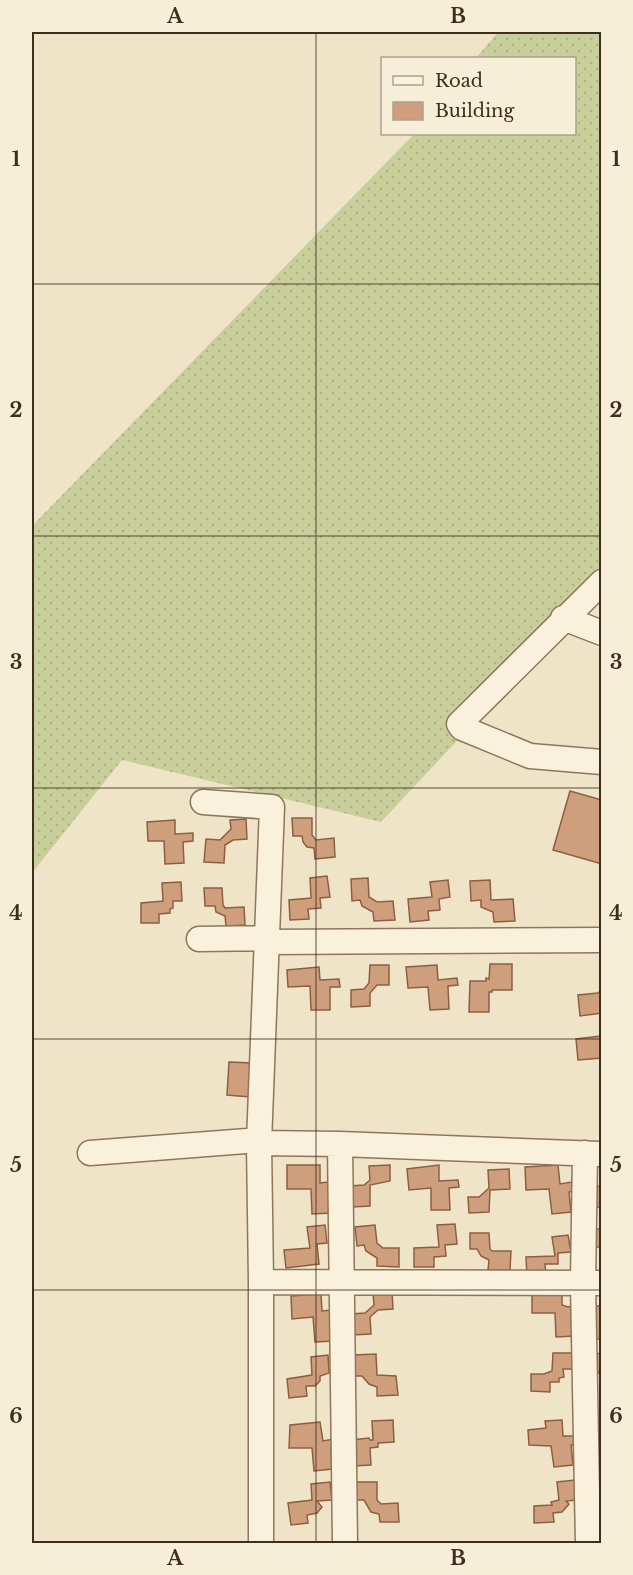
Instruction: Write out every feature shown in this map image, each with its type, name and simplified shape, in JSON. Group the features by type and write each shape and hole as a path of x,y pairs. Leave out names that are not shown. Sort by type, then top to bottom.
{"street":[{"path":"602,582 460,722 462,728 530,756 602,762"},
{"path":"563,618 602,633"},
{"path":"202,802 272,807 259,1142 261,1544"},
{"path":"199,939 602,940"},
{"path":"90,1152 259,1142 593,1153 588,1544"},
{"path":"340,1144 345,1544"},
{"path":"261,1282 592,1283"}],"green space":[{"path":"498,32 601,32 601,587 381,822 122,760 32,873 32,526 413,135 576,135 576,57 477,57"}],"building":[{"path":"570,791 602,800 602,864 553,850"},
{"path":"292,818 312,818 312,835 316,840 334,838 335,857 315,859 314,848 307,847 302,836 293,836"},
{"path":"246,819 247,839 233,840 225,845 224,863 204,862 206,839 220,840 231,829 230,820"},
{"path":"175,820 175,834 193,833 193,841 183,842 184,863 165,864 164,841 148,841 147,822"},
{"path":"327,876 330,897 320,898 321,908 308,909 309,919 290,920 289,900 311,898 310,878"},
{"path":"368,878 369,897 377,902 393,901 395,920 374,921 373,912 362,906 360,900 352,901 351,879"},
{"path":"448,880 450,897 439,899 440,910 428,911 429,920 410,922 408,899 432,897 430,882"},
{"path":"490,880 491,900 513,899 515,921 494,922 493,912 481,907 481,900 471,901 470,881"},
{"path":"181,882 182,901 173,901 170,913 159,914 159,923 141,923 141,903 163,901 162,883"},
{"path":"204,888 222,888 225,908 244,907 245,925 226,926 225,916 216,912 215,906 205,906"},
{"path":"490,964 512,964 512,990 489,992 489,1012 469,1012 470,981 489,979"},
{"path":"370,965 389,965 389,985 377,985 370,993 370,1006 351,1007 351,990 364,989 369,983"},
{"path":"437,965 438,980 457,978 458,985 448,986 449,1009 430,1010 428,987 408,988 406,967"},
{"path":"319,967 320,980 339,979 340,987 330,987 330,1010 311,1010 310,986 288,987 287,970"},
{"path":"602,989 602,1013 580,1016 578,995 598,993"},
{"path":"600,1029 602,1029 602,1058 578,1060 576,1039 601,1036"},
{"path":"229,1062 252,1063 250,1097 227,1095"},
{"path":"287,1165 320,1165 320,1183 338,1181 331,1213 312,1214 311,1189 287,1189"},
{"path":"390,1165 390,1181 370,1185 370,1206 352,1207 350,1186 364,1185 370,1180 369,1166"},
{"path":"439,1165 439,1181 458,1180 459,1187 449,1188 450,1210 431,1210 431,1188 409,1190 407,1169"},
{"path":"558,1165 560,1184 578,1181 580,1190 569,1192 571,1212 552,1214 549,1189 526,1190 525,1167"},
{"path":"509,1169 510,1189 490,1190 489,1212 469,1213 468,1197 479,1197 489,1188 488,1170"},
{"path":"602,1186 602,1207 591,1208 589,1187"},
{"path":"455,1224 457,1244 445,1245 446,1256 434,1257 434,1267 414,1267 414,1248 439,1247 437,1225"},
{"path":"325,1225 327,1243 317,1244 319,1264 286,1268 284,1250 310,1248 307,1227"},
{"path":"375,1225 377,1243 383,1248 399,1248 399,1267 377,1266 377,1258 366,1251 364,1245 357,1246 355,1227"},
{"path":"595,1229 602,1229 602,1247 596,1247"},
{"path":"470,1233 489,1233 492,1251 511,1251 510,1270 488,1270 489,1260 481,1256 477,1249 470,1249"},
{"path":"568,1235 571,1252 558,1253 558,1264 545,1264 546,1276 527,1277 526,1257 555,1256 552,1237"},
{"path":"392,1291 393,1309 378,1310 370,1317 371,1334 352,1335 351,1314 365,1313 374,1305 373,1292"},
{"path":"321,1294 322,1311 341,1309 335,1341 315,1342 313,1317 292,1319 291,1296"},
{"path":"532,1294 562,1294 562,1305 568,1307 580,1304 574,1336 556,1337 555,1313 532,1313"},
{"path":"596,1306 602,1306 602,1339 596,1339"},
{"path":"553,1353 574,1353 574,1369 563,1369 564,1377 559,1378 559,1382 550,1382 550,1392 531,1391 531,1374 544,1374 552,1371"},
{"path":"602,1353 602,1373 598,1373 596,1354"},
{"path":"376,1354 377,1375 396,1376 398,1395 377,1396 377,1387 369,1384 362,1376 354,1376 354,1355"},
{"path":"328,1355 329,1373 320,1376 320,1381 315,1386 306,1386 307,1396 289,1398 287,1379 312,1375 311,1357"},
{"path":"393,1420 394,1442 378,1443 378,1447 370,1448 371,1465 352,1466 351,1440 369,1438 373,1440 372,1421"},
{"path":"562,1420 563,1436 581,1436 581,1445 571,1445 573,1465 554,1467 551,1446 529,1445 528,1430 546,1428 545,1421"},
{"path":"320,1422 323,1441 340,1438 341,1446 331,1448 332,1469 314,1471 312,1448 289,1448 290,1425"},
{"path":"575,1480 577,1500 566,1501 569,1504 562,1512 553,1513 554,1522 534,1523 534,1506 552,1505 551,1502 559,1500 557,1482"},
{"path":"330,1482 332,1500 317,1501 322,1507 317,1513 307,1515 308,1523 291,1525 288,1503 312,1500 311,1484"},
{"path":"356,1482 377,1482 377,1500 381,1504 398,1503 399,1522 380,1522 379,1514 371,1512 364,1500 356,1500"}]}
